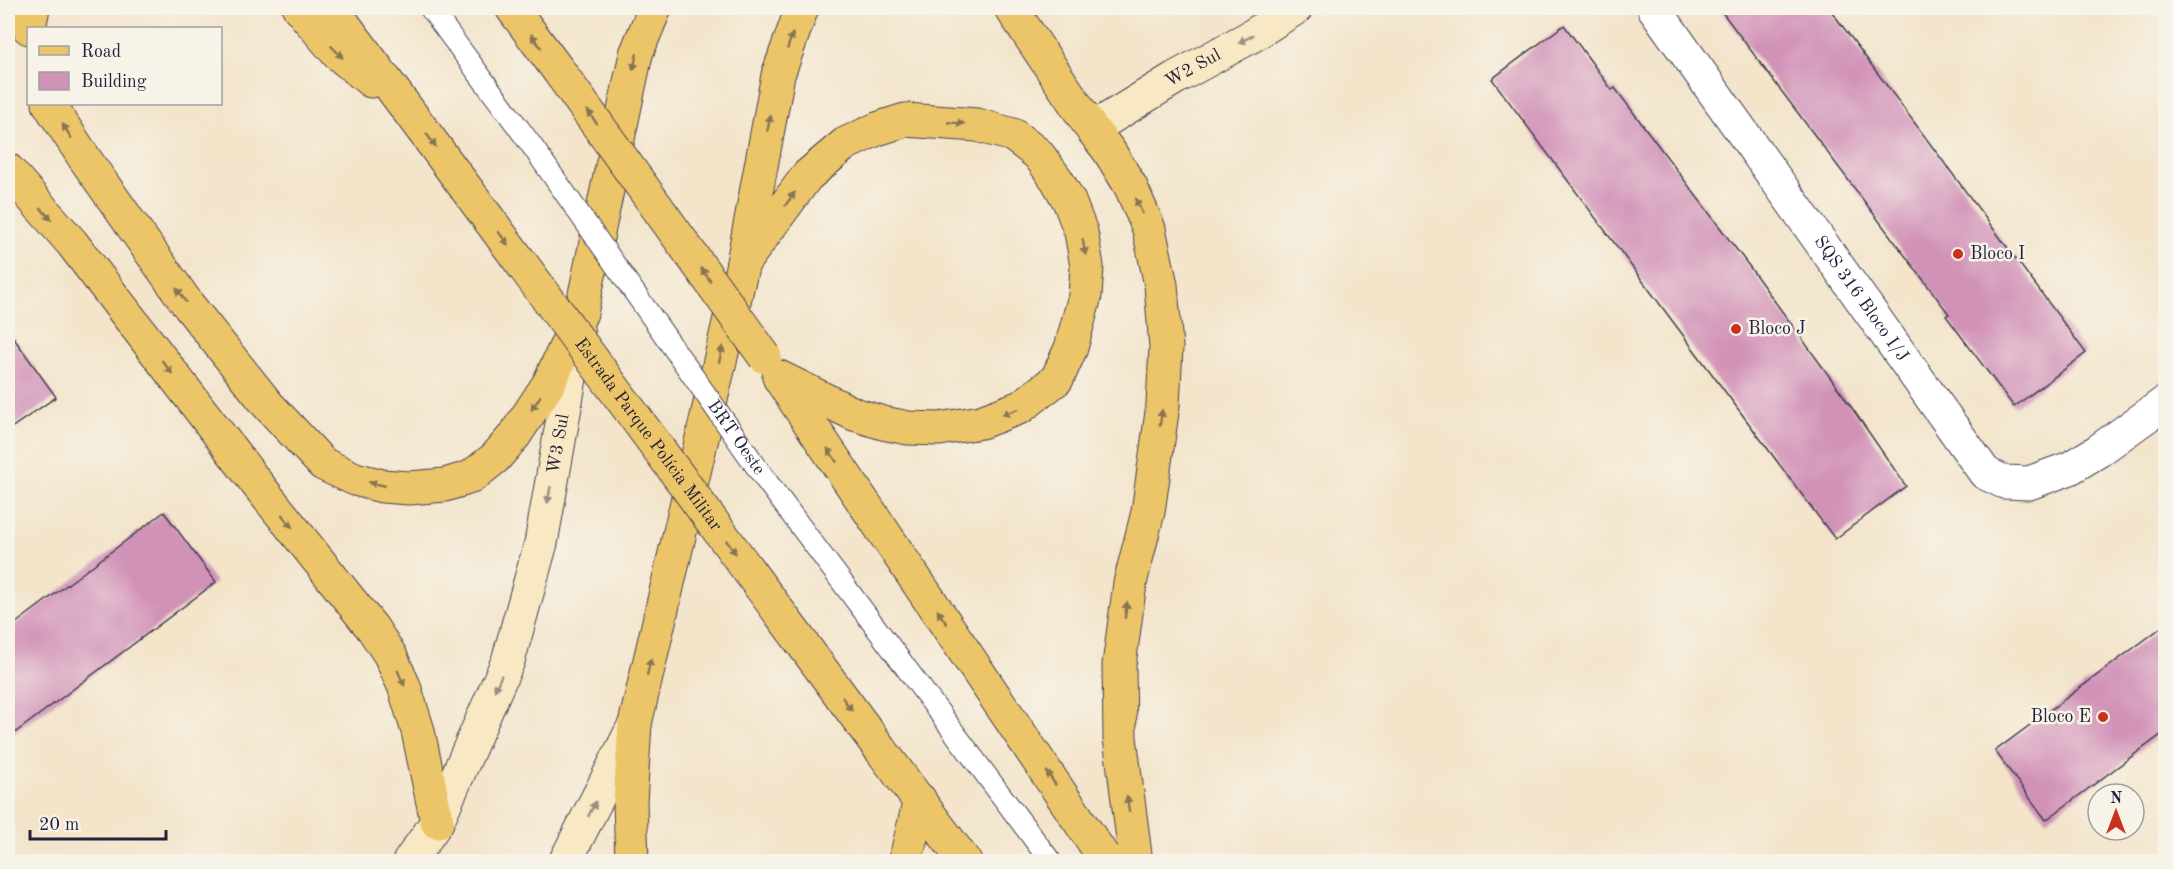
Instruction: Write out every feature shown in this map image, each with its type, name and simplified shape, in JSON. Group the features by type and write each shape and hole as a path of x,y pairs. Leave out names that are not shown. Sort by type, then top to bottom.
{"main road":[{"path":"29,27 33,8"},
{"path":"299,8 338,54 367,78 397,93"},
{"name":"Estrada Parque Polícia Militar","path":"332,8 965,861"},
{"path":"512,8 772,367 1107,861"},
{"name":"W3 Sul","path":"581,314 636,54 655,8"},
{"path":"632,861 630,802 635,723 742,263 778,75 802,8"},
{"path":"1011,8 1131,187 1149,229 1161,285 1165,337 1163,405 1148,512 1130,583 1119,665 1120,738 1136,861"},
{"path":"50,105 189,306 268,405 323,464 355,479 382,486 409,488 445,485 471,477 495,458 515,435 549,383 581,314"},
{"path":"742,263 807,176 845,144 877,129 905,120 977,125 1012,135 1038,154 1057,180 1082,232 1087,267 1085,296 1071,348 1057,379 1021,407 981,422 960,426 939,429 908,428 854,414 772,367"},
{"path":"8,170 72,243 258,485 374,629 390,655 404,686 418,731 436,822"},
{"path":"905,861 920,800"}],"street":[{"name":"W2 Sul","path":"1092,129 1296,8"},
{"name":"SQS 316 Bloco I/J","path":"1654,8 1985,473 2004,482 2030,483 2070,468 2115,440 2166,402"},
{"name":"W3 Sul","path":"409,861 436,822 508,661 541,543 581,314"},
{"path":"565,861 635,723"}],"lane":[{"name":"BRT Oeste","path":"430,8 532,146 765,479 1051,861"}],"building":[{"name":"Bloco I","path":"1719,8 1829,8 2086,353 2014,407 1946,316 1949,314"},
{"name":"Bloco J","path":"1564,25 1612,90 1615,88 1749,266 1906,486 1835,539 1492,79"},
{"path":"8,330 56,397 8,430"},
{"path":"164,512 216,582 8,738 8,629"},
{"name":"Bloco E","path":"2166,624 2166,731 2097,782 2086,782 2086,790 2046,820 1995,751"}],"place":[{"name":"Bloco I","path":"1958,254"},
{"name":"Bloco J","path":"1736,329"},
{"name":"Bloco E","path":"2103,717"}]}
